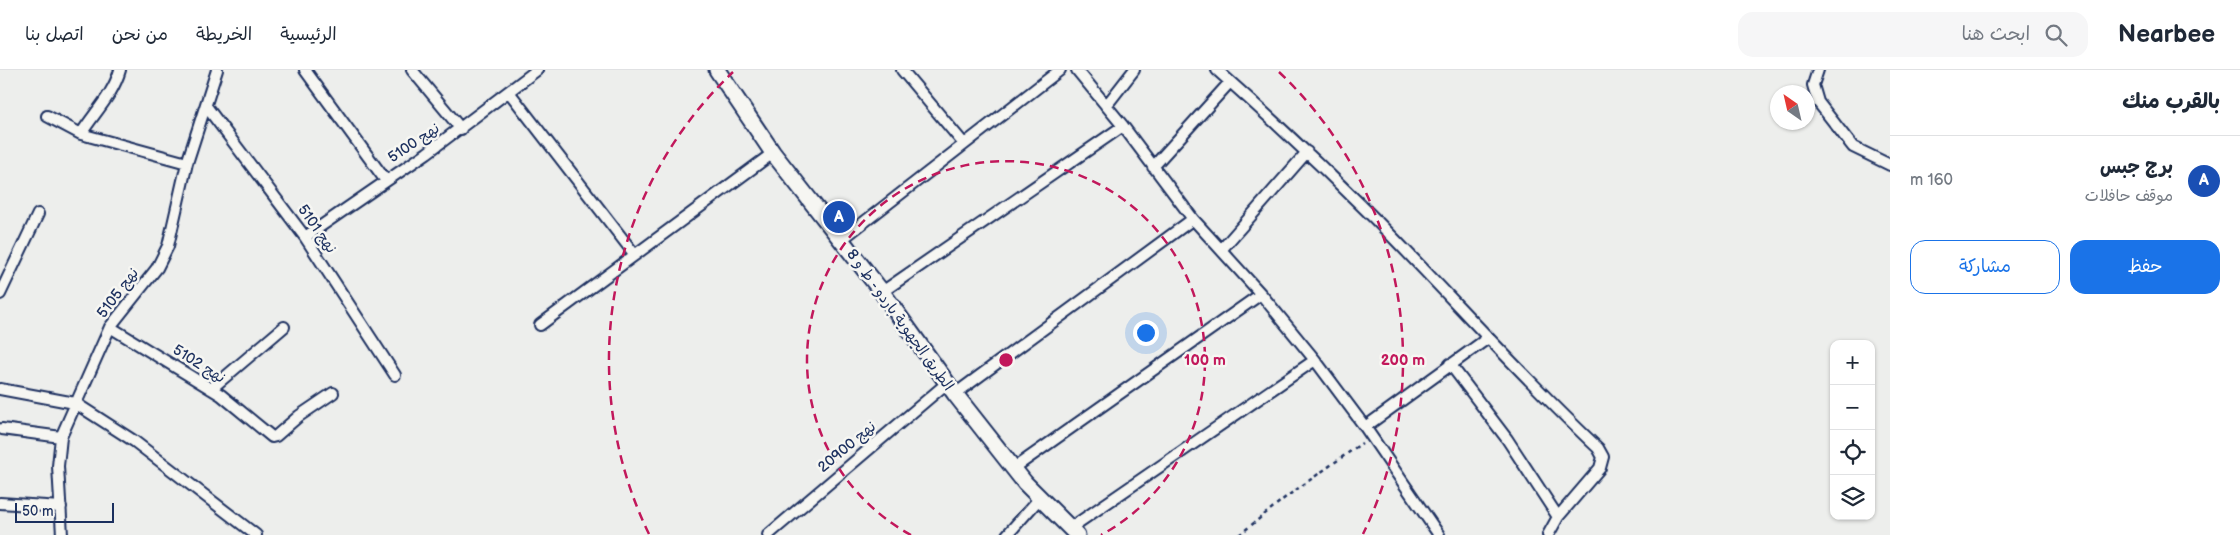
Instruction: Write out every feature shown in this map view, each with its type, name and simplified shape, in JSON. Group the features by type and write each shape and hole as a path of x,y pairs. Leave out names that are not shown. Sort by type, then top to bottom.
{"main road":[{"name":"الطريق الجهوية باردو - ط و 8","path":"717,70 773,153 882,292 951,388 1039,498 1073,532"}],"street":[{"path":"81,134 110,92 120,70"},
{"name":"نهج 5105","path":"62,535 58,466 61,437 110,327 157,268 168,246 187,163 217,70"},
{"path":"305,70 386,180"},
{"path":"412,70 461,129"},
{"name":"نهج 5100","path":"305,237 461,129 537,70"},
{"path":"902,70 964,144"},
{"path":"841,240 1060,70"},
{"path":"1077,70 1193,219 1261,294 1315,360 1365,427 1439,535"},
{"path":"1106,106 1134,70"},
{"path":"1218,70 1307,152 1598,448 1603,457 1600,468 1558,517 1548,535"},
{"path":"1818,70 1812,85 1818,102 1853,147 1890,165"},
{"path":"1153,168 1230,82"},
{"path":"509,92 635,255"},
{"name":"نهج 5101","path":"206,106 305,237 395,375"},
{"path":"47,116 81,134 187,163"},
{"path":"882,292 1122,126"},
{"path":"1222,250 1307,152"},
{"path":"540,325 773,153"},
{"path":"0,294 38,214"},
{"name":"نهج 20900","path":"768,535 951,388 1193,219"},
{"path":"1014,468 1261,294"},
{"name":"نهج 5102","path":"110,327 211,389 241,411 267,435 276,436 299,416 330,395"},
{"path":"211,389 284,327"},
{"path":"1365,427 1488,338"},
{"path":"1073,532 1315,360"},
{"path":"1450,364 1507,439 1558,517"},
{"path":"0,389 75,403 134,441 256,535"},
{"path":"2,429 61,437"},
{"path":"1007,535 1039,498"},
{"path":"0,503 61,507"}],"path":[{"path":"1239,535 1286,497 1371,436"}],"place":[{"name":"برج جبس","path":"839,217"}]}
